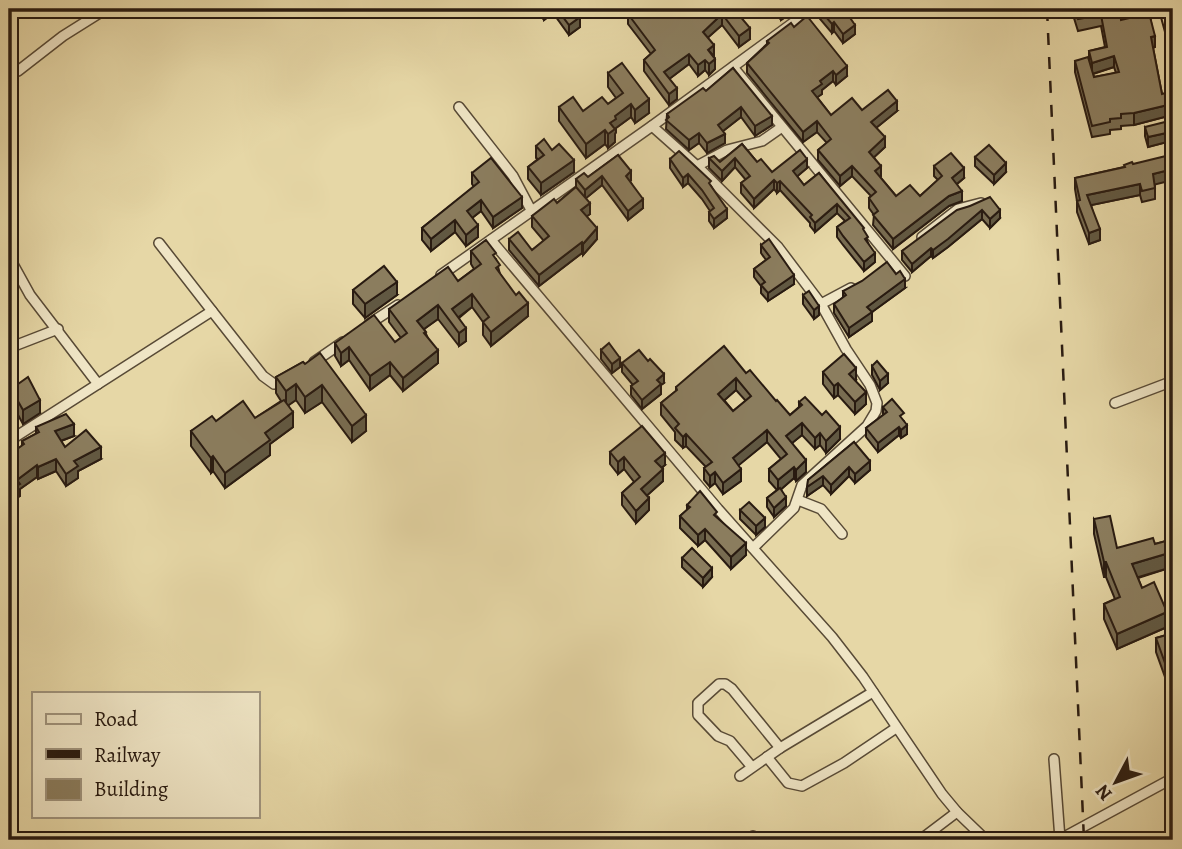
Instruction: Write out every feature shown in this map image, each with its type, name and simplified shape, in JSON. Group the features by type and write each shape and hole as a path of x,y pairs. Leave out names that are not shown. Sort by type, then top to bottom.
{"highway":[{"path":"1167,9 1173,31"}],"street":[{"path":"434,279 652,126 812,9"},
{"path":"18,71 102,10"},
{"path":"733,67 895,257 905,276"},
{"path":"459,107 513,176 531,210"},
{"path":"652,126 697,166 778,247 821,304 870,385 877,402 873,418 802,485 794,508 753,548"},
{"path":"697,166 727,150 762,141 782,127"},
{"path":"914,243 953,212 965,206 979,204 988,198"},
{"path":"491,240 832,637 957,812 986,840"},
{"path":"159,243 268,381 274,384 292,377"},
{"path":"9,257 30,295 98,384"},
{"path":"880,268 895,257"},
{"path":"821,304 858,284"},
{"path":"310,365 411,295"},
{"path":"9,441 212,311"},
{"path":"9,348 58,329"},
{"path":"1115,402 1173,381"},
{"path":"798,500 821,509 842,534"},
{"path":"752,767 730,741 718,736 698,715 698,702 719,684 725,684 732,689 780,748"},
{"path":"740,776 780,748 873,692"},
{"path":"767,757 788,783 802,786 896,727"},
{"path":"1054,758 1063,839 1173,778"},
{"path":"920,840 957,812"}],"building":[{"path":"557,9 574,9 580,17 569,25"},
{"path":"635,9 734,9 750,28 739,36 722,14 703,32 714,45 708,50 715,59 709,64 705,60 698,65 689,54 664,72 677,88 669,94 644,60 655,50 628,14"},
{"path":"850,9 846,12 855,25 843,34 820,10"},
{"path":"1075,9 1120,9 1121,20 1142,15 1140,9 1148,9 1155,36 1151,37 1162,94 1169,92 1172,104 1121,114 1121,118 1092,126 1075,61 1088,57 1094,77 1119,72 1114,56 1092,63 1089,51 1107,47 1101,15 1078,19"},
{"path":"807,16 847,66 836,75 833,71 812,91 831,115 852,98 862,110 888,90 897,101 871,122 885,137 869,152 881,166 875,171 896,196 910,185 920,196 942,176 934,166 951,153 964,168 952,178 962,191 949,196 893,239 873,215 878,211 869,198 876,192 852,166 840,176 818,150 831,139 817,121 803,132 747,63 769,43 767,41 791,23 794,27"},
{"path":"622,63 649,99 635,110 631,104 610,123 615,129 608,134 605,130 586,144 559,107 573,97 583,111 602,97 608,104 623,93 608,73"},
{"path":"733,68 772,116 755,126 741,107 718,125 725,134 707,143 699,133 689,140 666,120 669,117 667,114 703,88 706,91"},
{"path":"1169,121 1171,132 1148,137 1145,127"},
{"path":"544,139 552,150 559,144 574,160 541,183 528,167 544,155 536,146"},
{"path":"742,144 757,162 761,159 772,172 800,150 807,159 793,171 804,185 819,173 864,228 868,237 865,239 875,253 864,262 843,236 837,227 850,218 837,204 815,223 810,217 812,215 780,181 777,183 774,180 754,199 741,183 750,176 735,158 722,171 709,158 714,156 720,162"},
{"path":"989,145 1006,163 994,175 975,157"},
{"path":"679,151 711,181 709,183 727,209 714,219 709,212 714,208 702,190 688,174 683,178 670,159"},
{"path":"618,155 631,171 626,176 643,199 628,211 602,176 585,190 576,179 584,173 588,177"},
{"path":"1170,155 1173,169 1153,174 1155,188 1142,191 1140,184 1087,195 1100,229 1089,233 1077,201 1080,200 1075,178 1125,167 1124,165 1132,162 1133,164"},
{"path":"491,158 522,197 493,217 481,200 467,211 478,225 466,235 455,220 431,239 422,228 479,182 472,173"},
{"path":"576,187 590,203 581,210 597,228 583,244 582,242 539,275 509,239 518,232 532,250 549,236 532,216 554,199 557,203"},
{"path":"990,197 1000,210 990,219 982,210 948,239 933,250 931,248 912,264 902,251 957,210"},
{"path":"769,239 794,275 768,293 761,285 765,282 754,269 770,257 761,245"},
{"path":"486,240 496,253 493,255 500,265 496,268 516,295 519,292 528,303 491,332 483,322 489,317 472,294 452,309 466,328 459,333 438,305 417,321 438,350 403,378 390,362 370,376 349,347 341,353 335,343 374,315 395,342 407,333 389,309 448,267 458,281 481,264 471,251"},
{"path":"887,262 896,274 900,271 905,279 867,307 872,312 849,328 834,304 846,295 843,291 862,281"},
{"path":"384,266 397,282 365,304 353,290"},
{"path":"809,291 819,306 814,310 803,295"},
{"path":"609,343 620,358 612,364 601,350"},
{"path":"724,346 746,373 750,370 790,415 802,405 799,402 805,397 822,415 826,411 840,427 826,441 820,433 815,438 802,423 786,436 806,460 796,470 794,467 778,480 769,469 787,454 767,430 733,458 741,469 723,483 715,472 710,476 704,468 712,462 686,434 683,437 675,428 679,424 661,403 677,390 676,387","holes":["736,378 751,396 733,411 718,394"]},
{"path":"639,350 664,374 657,380 661,384 642,400 631,386 638,381 622,363"},
{"path":"320,353 366,415 352,426 322,385 305,397 296,384 286,391 276,377 303,362 305,364"},
{"path":"844,354 856,368 849,374 866,392 855,402 838,383 834,386 823,372"},
{"path":"877,361 888,374 880,381 872,366"},
{"path":"28,377 40,400 23,410 11,389"},
{"path":"892,399 904,413 900,416 907,425 901,430 899,427 878,443 866,428 887,412 883,407"},
{"path":"284,400 293,412 265,433 270,440 225,473 191,431 212,416 216,421 243,401 255,418"},
{"path":"66,414 74,424 55,431 65,447 86,430 101,447 74,461 78,466 66,474 56,459 38,467 37,465 17,480 20,484 9,490 9,455 24,444 22,441 39,432 36,427"},
{"path":"642,426 665,453 655,461 663,469 641,489 649,498 636,511 622,493 640,477 624,457 618,462 610,452"},
{"path":"854,442 870,461 855,474 849,467 831,485 823,476 807,487 808,480"},
{"path":"780,488 786,497 774,508 767,498"},
{"path":"700,491 717,512 714,515 746,543 731,557 705,529 698,535 680,516 690,507 687,505"},
{"path":"749,502 765,518 756,526 740,510"},
{"path":"1110,516 1117,548 1153,538 1155,544 1173,539 1173,561 1169,553 1132,564 1142,588 1154,582 1167,612 1117,634 1104,604 1120,597 1104,562 1094,519"},
{"path":"692,548 712,568 703,578 682,558"},
{"path":"1173,633 1173,661 1165,663 1156,638"}],"railway":[{"path":"1047,9 1084,840"}]}
